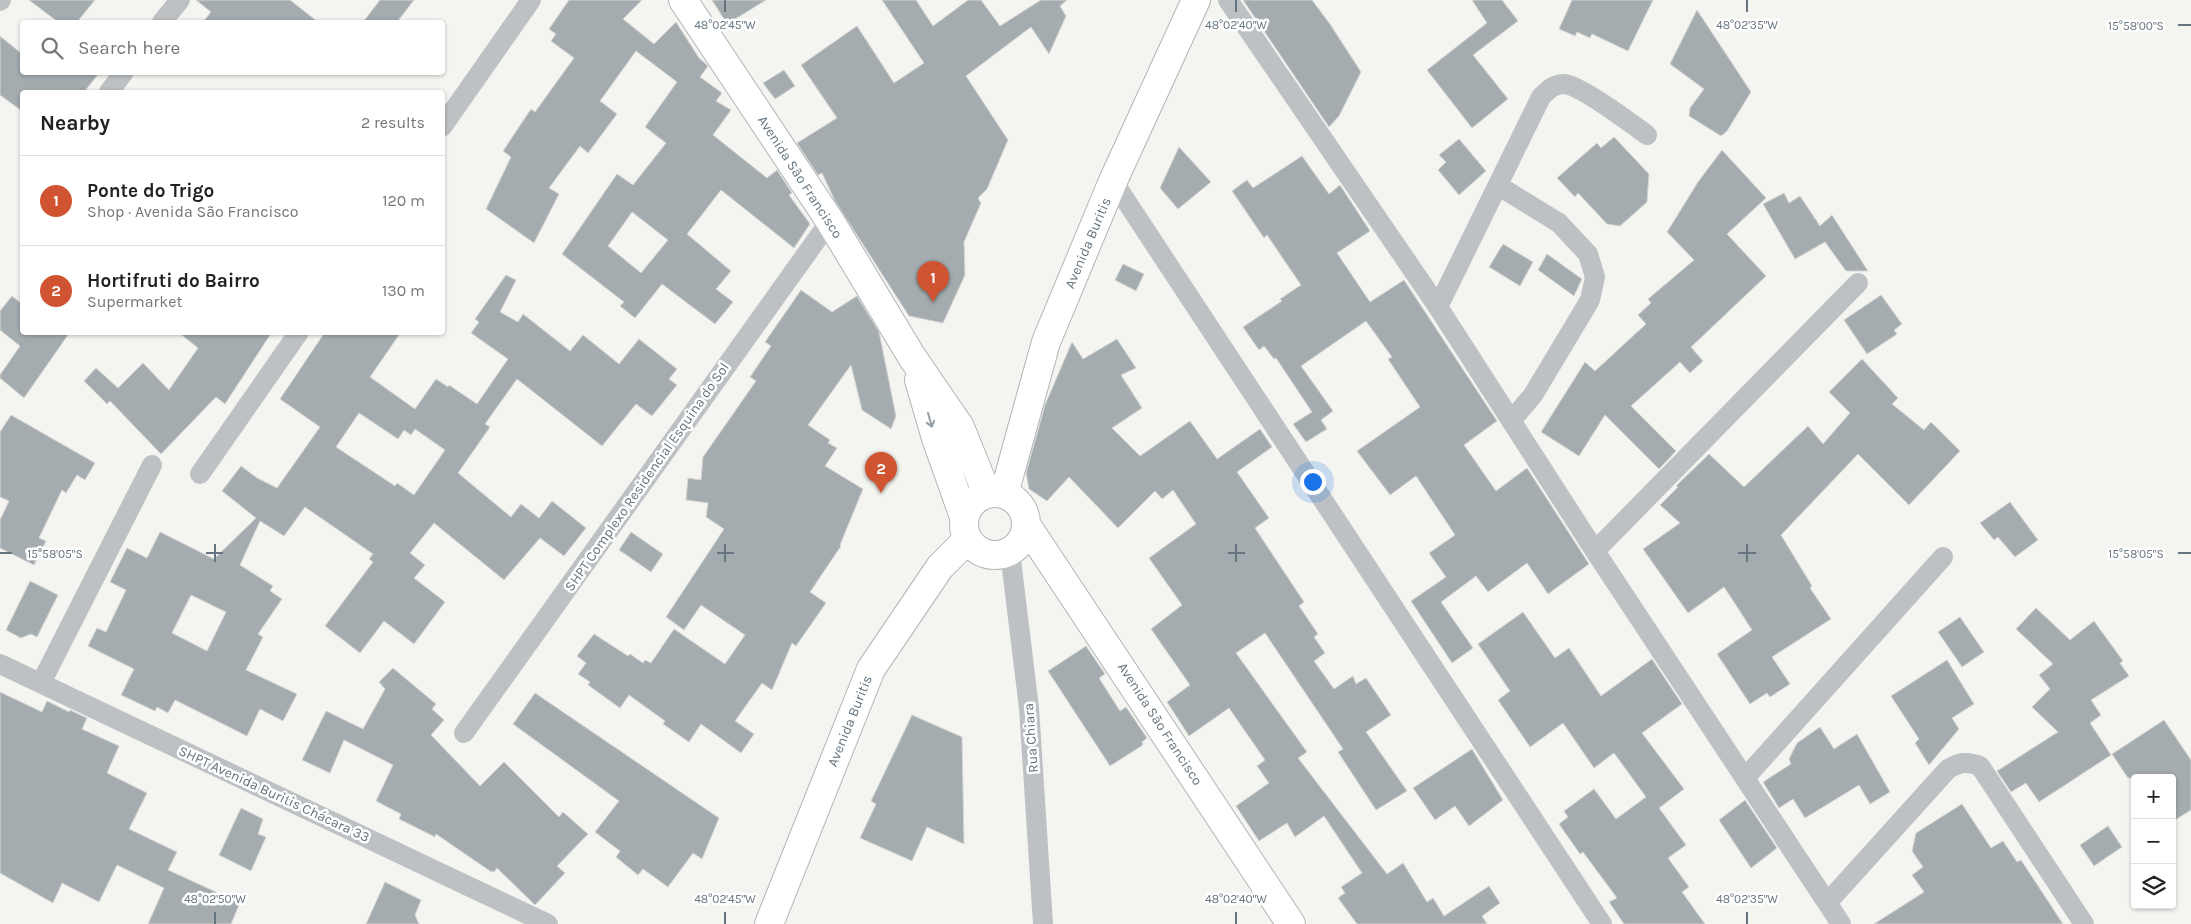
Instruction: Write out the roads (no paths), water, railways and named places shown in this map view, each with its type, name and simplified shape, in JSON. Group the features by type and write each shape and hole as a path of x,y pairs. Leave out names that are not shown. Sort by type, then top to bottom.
{"street":[{"path":"164,20 180,0"},
{"path":"445,123 531,0"},
{"name":"Avenida São Francisco","path":"683,0 830,221 912,357 960,427 995,494"},
{"name":"Avenida Buritis","path":"995,494 1046,342 1113,181 1196,0"},
{"path":"1228,0 1438,307 1595,551 1841,924"},
{"path":"110,90 122,75"},
{"path":"1438,307 1541,97 1550,87 1565,84 1578,89 1647,135"},
{"path":"1113,181 1602,924"},
{"path":"1499,186 1559,223 1588,254 1595,277 1590,300 1532,395 1511,421"},
{"name":"SHPT Complexo Residencial Esquina do Sol","path":"464,733 830,221"},
{"path":"1595,551 1858,283"},
{"path":"200,474 297,335"},
{"name":"Avenida São Francisco","path":"912,357 936,438 966,528"},
{"path":"41,683 152,465"},
{"path":"995,494 1014,499 1021,506 1026,515 1027,526 1025,536 1019,545 1010,552 998,556 986,555 975,549 966,528 972,502 995,494"},
{"name":"Avenida São Francisco","path":"1027,526 1291,924"},
{"name":"Avenida Buritis","path":"769,924 871,668 966,528"},
{"name":"Rua Chiara","path":"1010,552 1029,708 1043,924"},
{"path":"1745,778 1943,558"},
{"name":"SHPT Avenida Buritis Chácara 33","path":"0,664 548,924"},
{"path":"1828,904 1948,769 1960,762 1970,762 1980,766 2084,924"}],"place":[{"name":"Ponte do Trigo","path":"933,302"},
{"name":"Hortifruti do Bairro","path":"881,493"}]}
